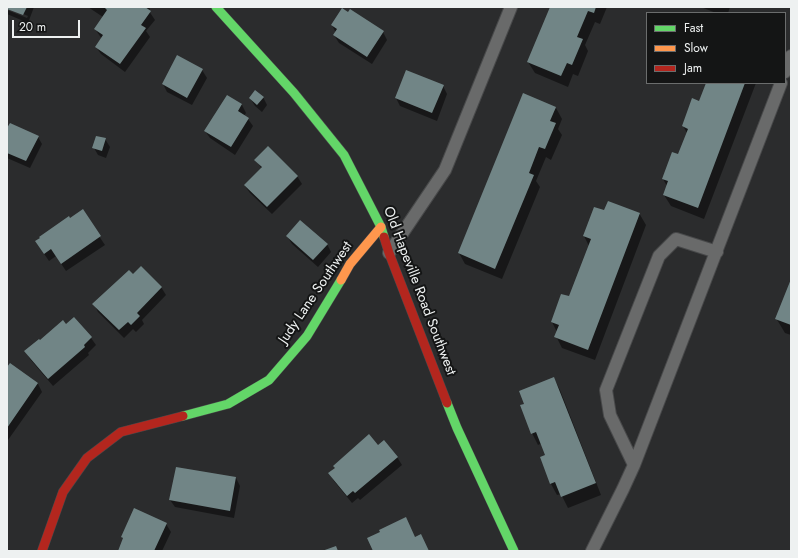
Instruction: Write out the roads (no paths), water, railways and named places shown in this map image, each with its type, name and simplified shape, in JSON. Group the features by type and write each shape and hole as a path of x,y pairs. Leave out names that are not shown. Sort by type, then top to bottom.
{"street":[{"name":"Old Hapeville Road Southwest","path":"216,7 294,93 344,155 381,227 389,253 457,428 514,551"},
{"name":"Judy Lane Southwest","path":"42,551 63,492 87,458 122,432 228,404 269,380 307,336 350,264 381,227"}],"lane":[{"path":"389,253 445,170 511,7"},
{"path":"786,69 791,56"},
{"path":"592,551 634,464 781,84"},
{"path":"634,464 610,415 606,390 659,256 676,239 717,252"}]}
